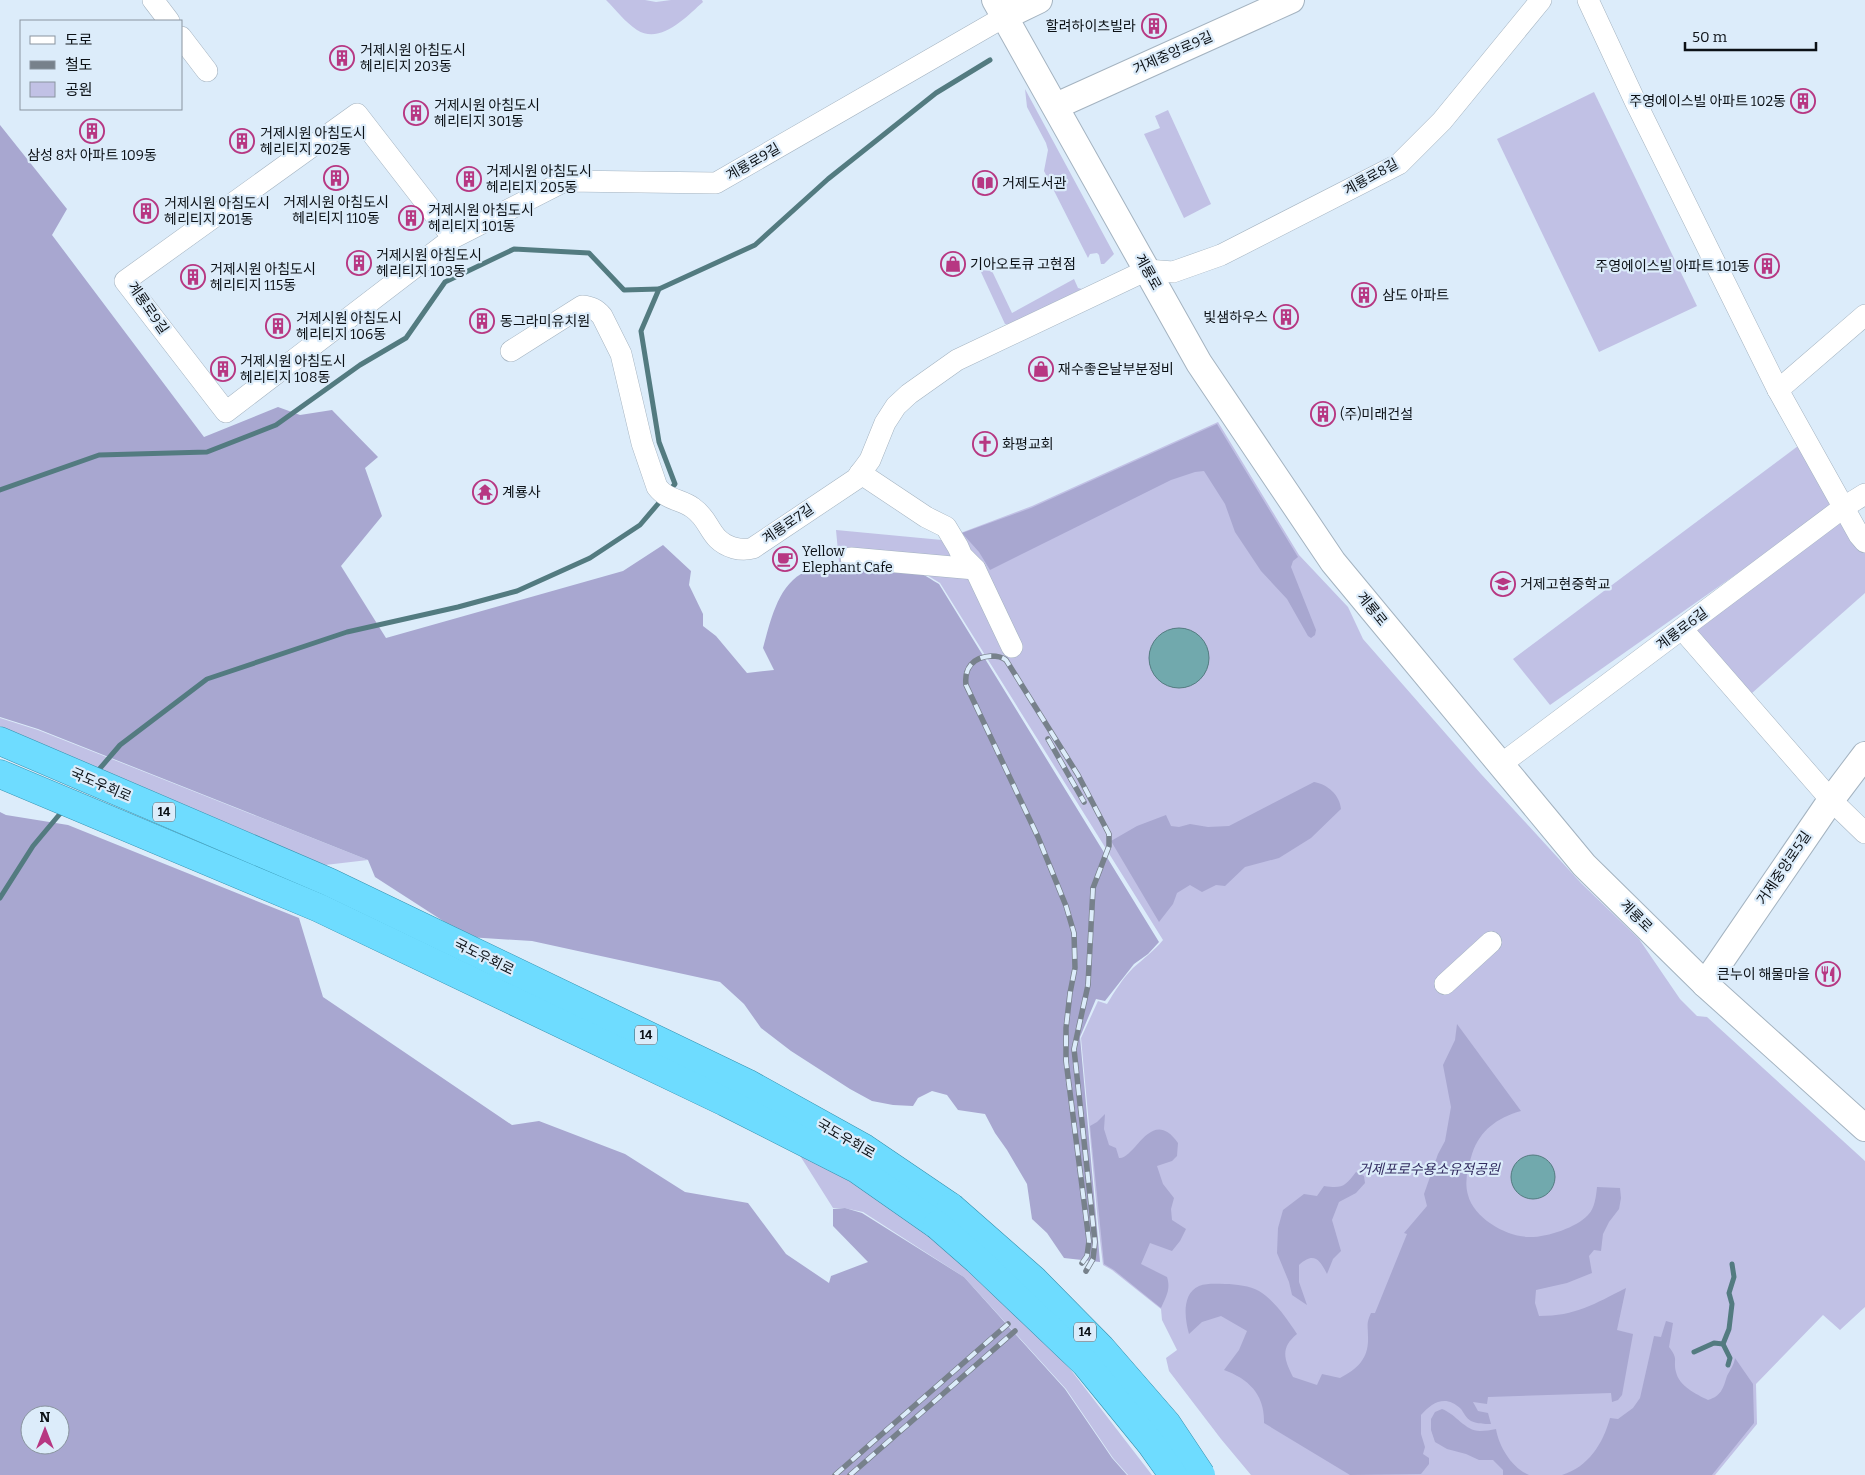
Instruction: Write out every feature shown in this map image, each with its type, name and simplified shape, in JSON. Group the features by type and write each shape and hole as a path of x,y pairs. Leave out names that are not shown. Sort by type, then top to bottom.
{"highway":[{"name":"국도우회로","path":"0,741 329,882 747,1083 864,1148 944,1216"},
{"name":"국도우회로","path":"0,774 319,908 725,1102 857,1169 944,1216"},
{"name":"14","path":"944,1216 976,1260 1085,1363 1151,1444 1173,1475"},
{"name":"14","path":"944,1216 1034,1280 1101,1348 1167,1424 1200,1475"}],"street":[{"path":"153,0 168,20"},
{"path":"999,8 1039,0"},
{"name":"거제중앙로9길","path":"1056,106 1291,0"},
{"name":"계룡로8길","path":"1147,270 1173,272 1221,255 1399,164 1442,122 1541,0"},
{"path":"1588,0 1635,101 1778,390 1865,542"},
{"name":"계룡로","path":"999,8 1056,106 1199,363 1333,562 1584,865 1705,984 1865,1128"},
{"name":"계룡로9길","path":"453,238 357,114 125,281 226,412 453,238 565,181 716,183 999,8"},
{"path":"182,39 206,70"},
{"name":"계룡로7길","path":"511,351 582,306 589,306 598,311 621,354 654,481 668,497 692,508 698,513 717,540 723,544 748,550 841,489 860,473 870,460 885,423 896,406 917,388 957,360 1147,270"},
{"path":"1778,390 1865,315"},
{"path":"860,473 926,517 946,527 962,556 975,570 1012,647"},
{"name":"계룡로6길","path":"1500,765 1865,494"},
{"path":"851,558 975,570"},
{"path":"1682,629 1831,800 1865,833"},
{"name":"거제중앙로5길","path":"1705,984 1831,800 1865,754"},
{"path":"1444,984 1491,942"}],"green space":[{"path":"606,0 645,0 656,2 702,0 703,2 673,27 655,34 646,34 637,30 625,20"},
{"path":"1025,89 1114,254 1104,264 1101,264 1097,253 1090,254 1088,258 1044,171 1048,150 1027,107"},
{"path":"1594,92 1697,306 1599,352 1497,139"},
{"path":"1168,110 1211,204 1184,218 1144,134 1160,128 1155,116"},
{"path":"980,270 992,271 1012,313 1074,279 1078,288 1082,289 1009,324 1005,324"},
{"name":"거제포로수용소유적공원","path":"1218,422 1299,555 1348,607 1363,639 1481,774 1581,883 1639,939 1680,999 1697,1016 1707,1017 1865,1161 1865,1307 1840,1330 1823,1315 1756,1384 1757,1424 1715,1475 1251,1475 1169,1371 1166,1358 1177,1350 1162,1320 1161,1309 1103,1265 1081,1038 1098,1001 1107,1004 1129,972 1163,940 940,583 920,571 839,562 836,530 942,540 1032,506"},
{"path":"1806,440 1832,507 1550,705 1513,659"},
{"path":"1844,507 1865,542 1865,593 1743,701 1682,629"},
{"path":"0,718 38,730 368,860 325,865 0,726"},
{"path":"792,1143 847,1172 921,1228 1032,1328 1071,1370 1152,1475 1128,1475 1113,1458 1066,1389 964,1277 863,1212 833,1208"}],"shaded area":[{"path":"0,125 67,209 52,235 204,437 278,407 300,415 332,410 378,457 365,468 382,516 341,566 386,638 623,571 663,545 691,571 689,585 703,614 703,626 716,636 747,673 774,670 763,648 780,597 793,580 801,574 825,567 877,566 919,573 939,584 1159,942 1148,954 1134,964 1105,1001 1096,999 1080,1037 1100,1262 1064,1258 1047,1233 1032,1219 1027,1184 985,1114 958,1110 947,1095 932,1091 918,1098 913,1106 872,1101 791,1051 761,1028 744,1004 720,982 532,941 468,937 375,877 368,860 38,729 0,717"},
{"path":"1217,424 1298,557 1293,561 1291,567 1316,630 1315,635 1311,638 1308,636 1287,599 1261,571 1235,532 1225,504 1204,471 1171,480 990,570 979,552 962,533 1031,508"},
{"path":"1173,628 1185,628 1196,633 1204,641 1209,652 1207,670 1196,683 1185,688 1173,688 1162,683 1154,675 1149,664 1149,652 1154,641 1162,633"},
{"path":"1314,782 1324,785 1332,791 1338,799 1341,809 1311,838 1279,858 1245,867 1225,886 1216,885 1202,892 1190,885 1177,893 1173,904 1159,922 1111,841 1137,826 1166,815 1171,826 1179,827 1190,824 1208,827 1229,826"},
{"path":"0,812 6,815 68,825 299,918 323,997 512,1125 539,1121 625,1154 685,1192 748,1203 786,1254 829,1283 831,1276 868,1262 833,1226 833,1209 845,1208 862,1213 964,1277 1065,1389 1112,1458 1127,1475 0,1475"},
{"path":"1457,1024 1521,1111 1504,1117 1490,1126 1475,1146 1466,1185 1471,1203 1477,1211 1492,1224 1510,1233 1528,1237 1543,1236 1568,1228 1583,1220 1594,1205 1597,1187 1620,1188 1619,1209 1603,1234 1601,1251 1594,1250 1589,1256 1592,1273 1567,1283 1536,1290 1535,1303 1539,1316 1564,1314 1584,1308 1626,1288 1617,1330 1633,1334 1622,1395 1618,1400 1612,1402 1611,1393 1488,1397 1487,1404 1473,1402 1478,1411 1488,1413 1491,1424 1471,1421 1461,1409 1450,1402 1435,1403 1421,1415 1421,1434 1425,1447 1423,1454 1429,1458 1429,1464 1421,1474 1350,1475 1264,1423 1262,1404 1254,1389 1241,1378 1224,1370 1239,1350 1247,1331 1221,1316 1202,1322 1189,1334 1186,1322 1187,1301 1193,1290 1205,1284 1234,1284 1255,1289 1265,1295 1275,1305 1297,1334 1288,1344 1285,1354 1287,1365 1293,1377 1317,1385 1322,1374 1340,1378 1357,1367 1367,1351 1369,1317 1371,1313 1375,1313 1407,1234 1404,1233 1427,1206 1424,1194 1438,1154 1445,1141 1451,1107 1443,1065 1455,1040"},
{"path":"1105,1114 1104,1129 1109,1145 1116,1148 1119,1158 1125,1156 1144,1137 1152,1132 1160,1130 1168,1133 1178,1143 1177,1156 1172,1161 1157,1166 1163,1184 1174,1198 1171,1209 1172,1220 1186,1229 1172,1251 1150,1243 1141,1264 1167,1277 1168,1289 1161,1308 1104,1264 1090,1126"},
{"path":"1533,1155 1545,1159 1551,1165 1555,1177 1551,1189 1545,1195 1533,1199 1521,1195 1515,1189 1511,1177 1515,1165 1521,1159"},
{"path":"1356,1172 1364,1176 1365,1183 1356,1193 1339,1202 1332,1220 1341,1251 1333,1259 1327,1274 1319,1261 1313,1258 1299,1265 1299,1282 1307,1305 1292,1295 1289,1282 1277,1253 1278,1228 1283,1210 1304,1194 1317,1196 1324,1186 1340,1187 1349,1181"},
{"path":"1666,1321 1673,1323 1669,1347 1675,1357 1675,1368 1678,1377 1689,1389 1698,1395 1708,1400 1719,1394 1735,1358 1753,1384 1754,1423 1712,1475 1562,1475 1587,1460 1599,1445 1610,1418 1618,1419 1633,1408 1640,1398 1654,1336 1661,1337"},
{"path":"1442,1409 1475,1430 1496,1429 1500,1443 1507,1456 1517,1467 1529,1475 1503,1475 1503,1470 1493,1460 1479,1460 1447,1449 1435,1442 1431,1430 1431,1419 1435,1412"}],"waterway":[{"path":"668,492 675,484 659,442 641,331 659,289 755,245 828,179 936,93 990,60"},
{"path":"0,490 99,455 207,452 276,425 360,365 406,338 445,282 514,249 589,253 624,290 659,289"},
{"path":"96,773 120,745 207,679 347,632 458,607 517,591 590,558 640,525 663,498"},
{"path":"0,898 33,846 64,809"},
{"path":"1728,1365 1730,1358 1723,1344 1729,1329 1732,1304 1729,1293 1734,1277 1732,1264"},
{"path":"1694,1352 1714,1343 1723,1344"}],"railway":[{"path":"1082,1263 1087,1256 1089,1241 1066,1061 1066,1028 1075,968 1074,933 1066,906 1038,837 966,685 967,673 971,664 979,659 991,656 997,656 1006,660 1078,775 1109,834 1109,846 1093,888 1088,985 1074,1049 1095,1242 1093,1259 1086,1271"},
{"path":"1048,739 1084,802"},
{"path":"835,1475 1008,1324"},
{"path":"850,1475 1015,1331"}],"place":[{"name":"할려하이츠빌라","path":"1154,26"},
{"name":"거제시원 아침도시 헤리티지 203동","path":"342,58"},
{"name":"주영에이스빌 아파트 102동","path":"1803,101"},
{"name":"거제시원 아침도시 헤리티지 301동","path":"416,113"},
{"name":"삼성 8차 아파트 109동","path":"92,131"},
{"name":"거제시원 아침도시 헤리티지 202동","path":"242,141"},
{"name":"거제시원 아침도시 헤리티지 110동","path":"336,178"},
{"name":"거제시원 아침도시 헤리티지 205동","path":"469,179"},
{"name":"거제도서관","path":"985,183"},
{"name":"거제시원 아침도시 헤리티지 201동","path":"146,211"},
{"name":"거제시원 아침도시 헤리티지 101동","path":"411,218"},
{"name":"거제시원 아침도시 헤리티지 103동","path":"359,263"},
{"name":"기아오토큐 고현점","path":"953,264"},
{"name":"주영에이스빌 아파트 101동","path":"1767,266"},
{"name":"거제시원 아침도시 헤리티지 115동","path":"193,277"},
{"name":"삼도 아파트","path":"1364,295"},
{"name":"빛샘하우스","path":"1286,317"},
{"name":"동그라미유치원","path":"482,321"},
{"name":"거제시원 아침도시 헤리티지 106동","path":"278,326"},
{"name":"거제시원 아침도시 헤리티지 108동","path":"223,369"},
{"name":"재수좋은날부분정비","path":"1041,369"},
{"name":"(주)미래건설","path":"1323,414"},
{"name":"화평교회","path":"985,444"},
{"name":"계룡사","path":"485,492"},
{"name":"Yellow Elephant Cafe","path":"785,559"},
{"name":"거제고현중학교","path":"1503,584"},
{"name":"큰누이 해물마을","path":"1828,974"}]}
